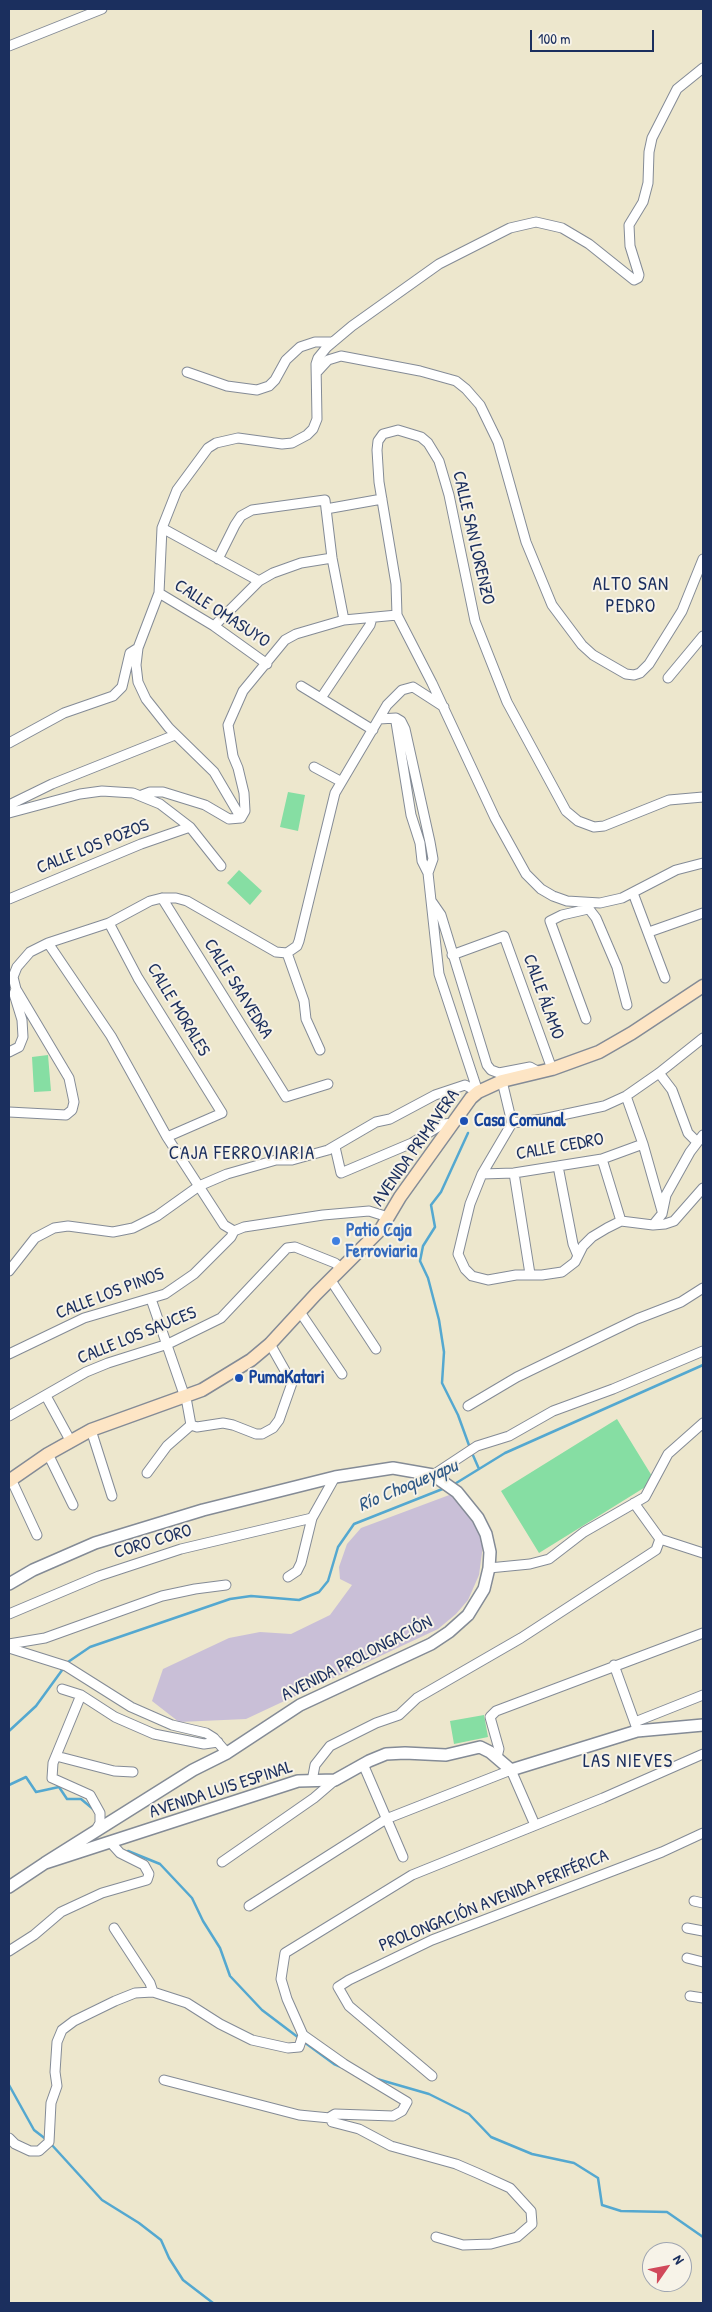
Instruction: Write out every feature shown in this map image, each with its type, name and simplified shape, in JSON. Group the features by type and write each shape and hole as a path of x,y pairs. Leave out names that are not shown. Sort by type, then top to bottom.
{"main road":[{"name":"AVENIDA PRIMAVERA","path":"10,1480 70,1440 91,1430 184,1398 214,1384 233,1373 270,1344 330,1279 381,1228 400,1197 471,1098 478,1092 502,1081 582,1059 614,1044 703,986"}],"street":[{"path":"9,46 102,9"},
{"path":"241,818 214,772 175,735 146,699 138,682 136,665 138,648 159,593 162,528 177,490 203,454 216,442 238,438 292,443 307,435 313,429 317,419 318,358 332,342 439,264 510,228 536,222 562,228 590,244 634,280 638,278 639,275 630,246 629,225 644,202 648,183 649,152 652,138 677,89 703,68"},
{"path":"187,372 227,386 257,390 268,386 275,380 286,360 300,347 315,342 332,342"},
{"path":"317,372 328,360 341,356 420,371 456,381 466,388 480,404 498,442 526,542 552,605 582,645 593,655 626,674 640,673 649,664 682,612 703,559"},
{"name":"CALLE SAN LORENZO","path":"587,906 553,896 541,890 526,874 495,818 444,707 397,615 396,584 379,482 378,441 383,434 398,430 421,437 433,451 443,473 470,604 496,680 566,811 578,821 594,827 604,826 668,800 703,797"},
{"path":"218,559 241,516 252,510 382,498"},
{"path":"326,504 332,558 344,620"},
{"path":"162,528 258,581"},
{"path":"214,626 258,581 286,568 332,558"},
{"name":"CALLE OMASUYO","path":"159,593 214,626 267,664"},
{"path":"241,818 245,811 244,793 233,756 228,725 243,691 285,640 296,634 344,620 397,615"},
{"path":"321,698 370,625 372,618"},
{"path":"668,678 703,636"},
{"path":"9,743 64,713 113,696 122,687 130,653 138,648"},
{"path":"300,686 373,730"},
{"path":"9,1112 66,1115 73,1107 74,1098 69,1078 16,989 14,977 17,967 30,952 48,943 109,923 150,902 162,898 176,898 187,901 276,952 287,953 297,946 300,941 331,805 340,781 373,730 387,704 402,690 407,688 419,690 444,707"},
{"path":"379,718 393,717 401,721 405,729 433,859 428,872"},
{"path":"398,720 396,722 411,815 420,843 422,861 428,872 432,902 431,912 440,974 478,1092"},
{"path":"9,806 52,784 175,735"},
{"path":"314,767 340,781"},
{"path":"9,813 80,794 102,791 142,795 160,804 190,827 221,866"},
{"path":"142,795 150,792 162,792 205,805 229,819 241,818"},
{"name":"CALLE LOS POZOS","path":"9,899 141,844 190,827"},
{"path":"586,1019 550,921 587,906 611,902 633,893 676,870 703,863"},
{"path":"633,893 665,978"},
{"name":"CALLE SAAVEDRA","path":"162,898 286,1097 328,1084"},
{"path":"432,902 441,915 487,1065 491,1070 499,1073 530,1068 538,1072"},
{"path":"587,906 596,918 617,967 627,1005"},
{"path":"649,932 703,913"},
{"name":"CALLE MORALES","path":"109,923 138,978 222,1113 166,1137"},
{"name":"CALLE ÁLAMO","path":"452,955 504,936 552,1068"},
{"path":"48,943 110,1036 166,1137 224,1225 234,1231 244,1227 323,1215 369,1211 388,1217"},
{"path":"287,953 304,1001 306,1019 320,1050"},
{"path":"9,1052 20,1047 23,1037 22,1020 14,994 16,989"},
{"path":"512,1123 590,1110 626,1096 702,1043"},
{"path":"660,1073 672,1090 688,1133 697,1142"},
{"path":"502,1081 512,1123 482,1174 470,1204 458,1254 460,1261 472,1276 488,1280 562,1272 575,1262 583,1246 592,1237 621,1222 653,1225 674,1221 703,1188"},
{"path":"9,1271 35,1238 54,1228 68,1226 100,1231 123,1231 158,1216 200,1186 242,1169 276,1160 292,1160 335,1147 376,1122 390,1119 436,1095 465,1085 478,1092"},
{"path":"626,1096 643,1144 662,1214"},
{"path":"335,1147 340,1172 399,1149 443,1124 454,1123"},
{"path":"653,1225 662,1214 666,1195 703,1135"},
{"name":"CALLE CEDRO","path":"482,1174 514,1173 602,1159 643,1144"},
{"path":"602,1159 621,1222"},
{"path":"558,1166 573,1244 578,1256"},
{"path":"514,1173 530,1274"},
{"name":"CALLE LOS PINOS","path":"9,1354 84,1318 165,1294 194,1274 231,1237 234,1231"},
{"name":"CALLE LOS SAUCES","path":"9,1416 86,1372 168,1344 221,1318 287,1248 295,1247 335,1263 341,1268"},
{"path":"330,1279 376,1349"},
{"path":"468,1406 517,1377 637,1319 681,1302 703,1288"},
{"path":"151,1299 168,1344 191,1426"},
{"path":"300,1312 342,1374"},
{"path":"147,1473 167,1446 191,1426 197,1427 223,1423 256,1434 262,1434 273,1428 279,1420 292,1383 270,1344"},
{"path":"437,1478 477,1446 504,1438 553,1411 613,1389 703,1351"},
{"path":"46,1396 70,1440"},
{"path":"490,1568 530,1564 549,1559 584,1532 645,1497 668,1454 703,1423"},
{"path":"91,1430 112,1496"},
{"path":"48,1454 72,1505"},
{"name":"AVENIDA PROLONGACIÓN","path":"9,1584 33,1570 95,1543 203,1510 335,1477 393,1468 437,1478 457,1492 475,1513 486,1534 490,1552 490,1568 484,1589 468,1615 449,1632 431,1644 300,1705 227,1753 193,1770 45,1863"},
{"path":"288,1577 297,1571 303,1558 312,1518 335,1477"},
{"path":"10,1480 36,1535"},
{"path":"634,1502 660,1539 703,1553"},
{"name":"CORO CORO","path":"9,1614 98,1576 172,1552 312,1518"},
{"path":"312,1780 315,1765 330,1746 376,1723 399,1715 417,1698 521,1638 656,1550 660,1539"},
{"path":"9,1644 45,1638 162,1596 195,1589 226,1586"},
{"path":"497,1757 499,1750 491,1721 492,1714 614,1665 703,1633"},
{"path":"9,1648 66,1666 131,1707 172,1725 206,1733 218,1742 227,1753"},
{"path":"614,1665 636,1726"},
{"path":"62,1690 81,1695 115,1717 154,1734 204,1744 218,1742"},
{"path":"81,1695 56,1756 52,1778 90,1795 100,1814 100,1823 96,1830"},
{"path":"249,1906 386,1819 511,1770 636,1726 703,1695"},
{"path":"636,1726 703,1725"},
{"name":"AVENIDA LUIS ESPINAL","path":"9,1887 45,1863 298,1781 334,1780 386,1754 446,1755 475,1746 485,1748 511,1770"},
{"path":"9,2138 15,2144 30,2151 39,2151 49,2142 51,2103 57,2086 56,2048 62,2030 74,2021 115,2001 135,1994 153,1992 187,2003 220,2024 252,2040 293,2049 302,2044 303,2035 284,1989 282,1967 285,1953 412,1875 655,1776 703,1754"},
{"path":"56,1756 114,1771 133,1772"},
{"path":"363,1764 404,1857"},
{"path":"511,1770 535,1825"},
{"path":"222,1862 314,1798 334,1780"},
{"name":"PROLONGACIÓN AVENIDA PERIFÉRICA","path":"432,2076 349,2006 338,1987 432,1940 662,1852 703,1833"},
{"path":"9,1951 34,1935 61,1912 102,1893 147,1880 150,1874 144,1865 120,1853 111,1843"},
{"path":"114,1928 150,1983 153,1992"},
{"path":"688,1928 703,1931"},
{"path":"687,1958 703,1962"},
{"path":"690,1996 703,1998"},
{"path":"164,2080 299,2115 330,2118 335,2114 350,2113 392,2116 402,2111 407,2102 344,2064 303,2035"},
{"path":"330,2118 332,2122 359,2129 392,2146 456,2164 510,2188 531,2211 532,2224 517,2237 491,2244 463,2245 436,2237"}],"shaded area":[{"path":"452,1494 484,1538 479,1575 468,1600 456,1614 438,1629 246,1719 179,1722 152,1701 163,1669 229,1638 260,1632 291,1634 330,1615 352,1585 340,1579 339,1567 347,1544 361,1528"}],"green space":[{"path":"288,792 305,795 298,831 280,827"},
{"path":"239,870 262,891 250,905 227,883"},
{"path":"48,1055 51,1091 34,1092 32,1057"},
{"path":"617,1419 655,1481 539,1553 501,1491"},
{"path":"484,1715 488,1737 454,1744 450,1721"}],"waterway":[{"path":"468,1133 441,1192 431,1205 435,1227 423,1246 420,1261 428,1278 439,1320 444,1352 442,1383 458,1415 470,1448"},
{"name":"Río Choqueyapu","path":"453,1485 505,1453 703,1365"},
{"path":"472,1453 479,1469"},
{"name":"Río Choqueyapu","path":"9,1731 36,1706 68,1662 90,1647 230,1599 251,1596 299,1600 319,1592 328,1581 338,1547 354,1524 445,1488"},
{"path":"9,1785 26,1777 36,1792 59,1787 67,1799 81,1799 93,1809"},
{"path":"128,1851 160,1864 192,1898 203,1921 220,1948 230,1976 262,2010 299,2038"},
{"path":"304,2042 341,2067"},
{"path":"377,2079 429,2094 469,2114 491,2137 532,2154 574,2163 598,2178 602,2205 621,2211 667,2212 703,2237"},
{"path":"9,2085 34,2130 47,2140"},
{"path":"51,2144 102,2200 139,2223 161,2240 169,2258 183,2280 213,2303"}],"place":[{"name":"Casa Comunal","path":"464,1121"},
{"name":"Patio Caja Ferroviaria","path":"336,1241"},
{"name":"PumaKatari","path":"239,1378"}],"district":[{"name":"ALTO SAN PEDRO","path":"631,596"},
{"name":"CAJA FERROVIARIA","path":"242,1154"},
{"name":"LAS NIEVES","path":"628,1762"}]}
